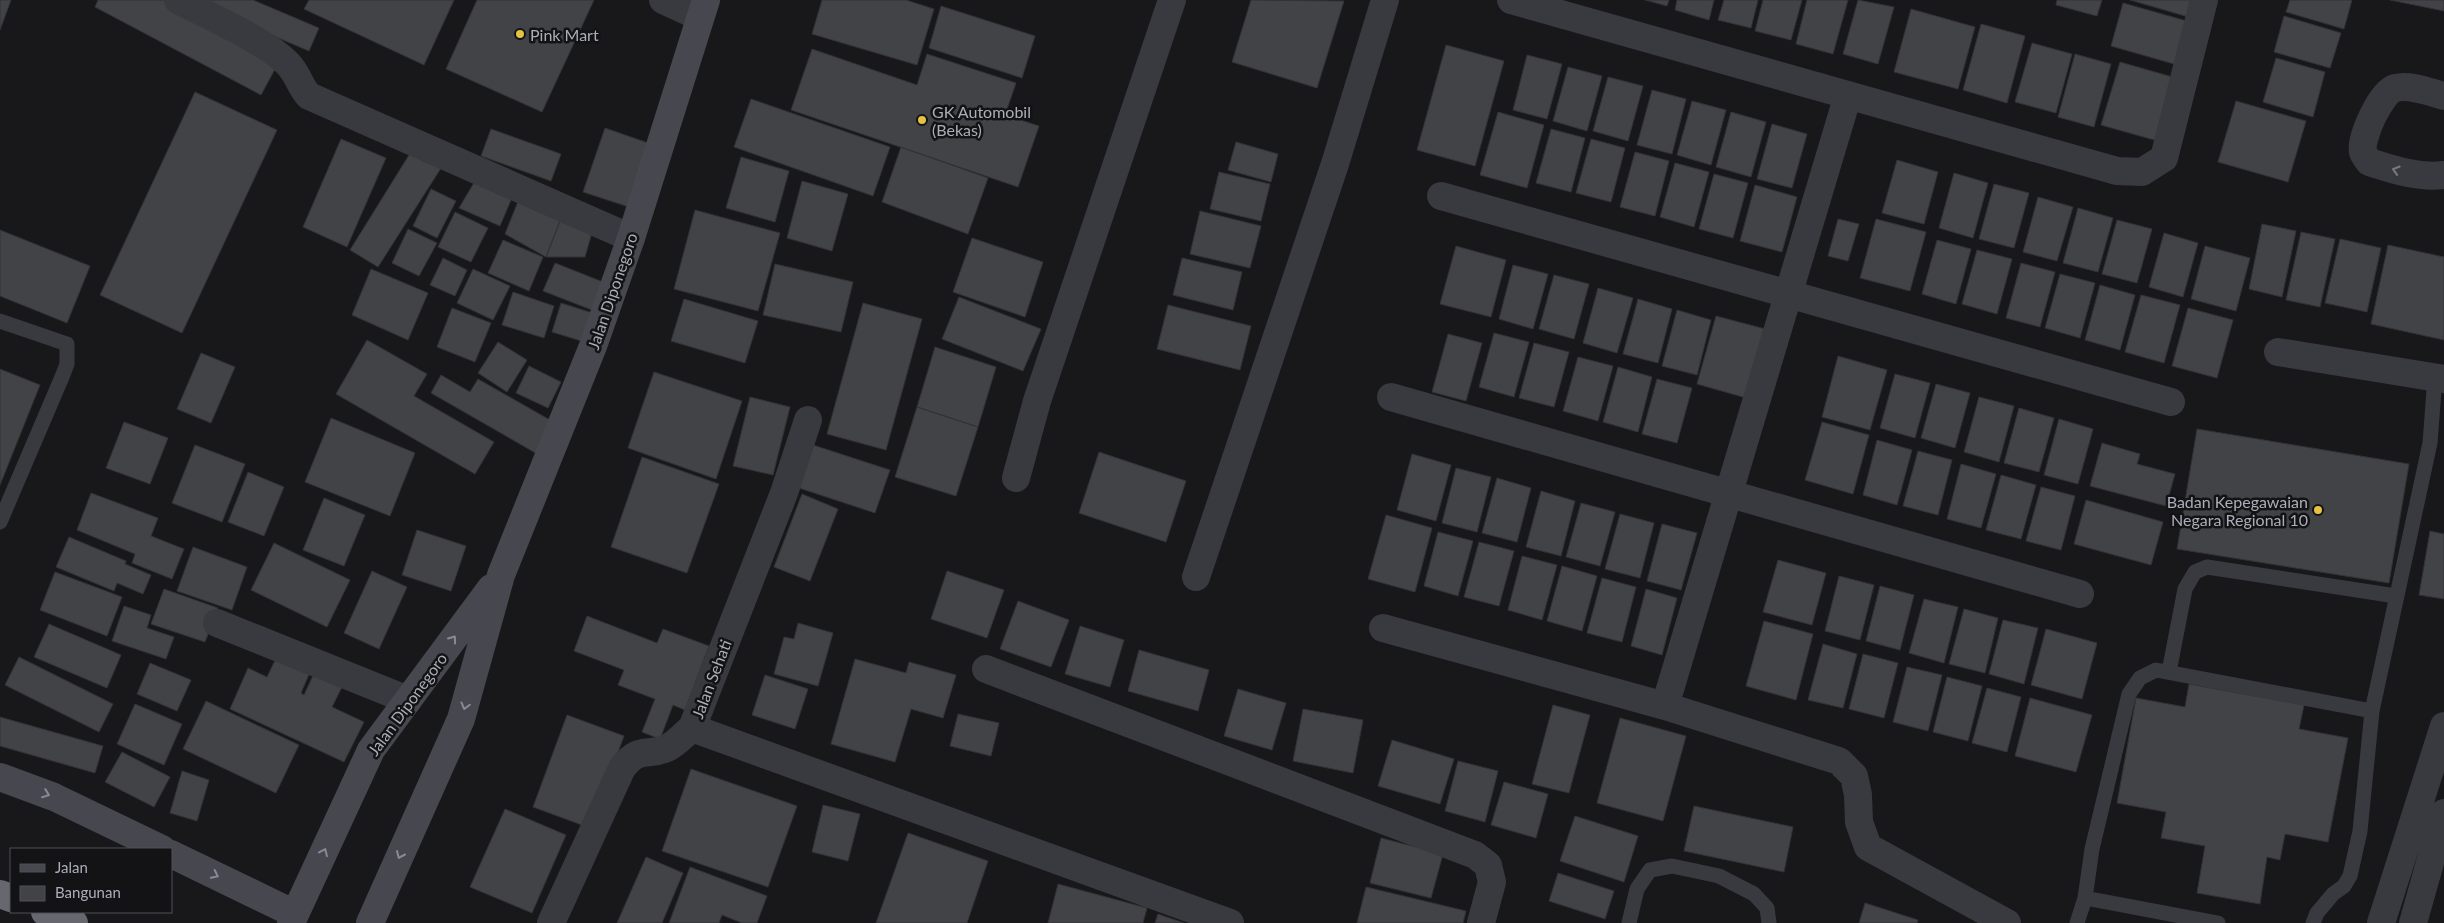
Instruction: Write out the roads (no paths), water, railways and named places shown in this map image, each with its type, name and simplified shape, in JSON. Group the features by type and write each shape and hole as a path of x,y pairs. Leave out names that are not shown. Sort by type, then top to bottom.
{"highway":[{"path":"48,913 74,923"}],"main road":[{"name":"Jalan Diponegoro","path":"370,923 461,719 501,575 593,346 630,238 703,8"},
{"name":"Jalan Diponegoro","path":"293,918 371,750 501,575"},
{"path":"0,777 54,797 160,848"},
{"path":"172,855 293,918"}],"street":[{"path":"178,0 261,44 288,63 296,74 302,88 309,96 630,238"},
{"path":"663,0 703,8"},
{"path":"1016,478 1037,401 1172,0"},
{"path":"1196,577 1335,164 1385,0"},
{"path":"1510,0 2117,171 2142,172 2164,158 2204,0"},
{"path":"2444,96 2406,86 2393,88 2382,97 2364,137 2363,151 2369,162 2403,173 2431,176 2444,175"},
{"path":"1665,706 1848,95"},
{"path":"1441,196 2171,402"},
{"path":"2278,352 2440,378"},
{"path":"1391,397 2080,594"},
{"name":"Jalan Sehati","path":"551,923 622,768 630,757 642,752 667,748 692,728 784,492 808,420"},
{"path":"216,623 408,700"},
{"path":"1383,628 1665,706 1840,760 1854,776 1858,795 1859,822 1868,847 2008,923"},
{"path":"986,668 1475,855 1488,865 1492,882 1481,923"},
{"path":"2381,923 2444,726"},
{"path":"692,728 1230,923"},
{"path":"2413,923 2444,813"}],"lane":[{"path":"0,321 67,344 69,352 62,377 0,522"},
{"path":"2313,923 2317,913 2333,894 2344,886 2350,876 2360,831 2372,712 2430,443 2440,378"},
{"path":"2169,672 2185,588 2196,572 2207,567 2396,596"},
{"path":"2077,923 2085,898 2092,849 2129,694 2140,678 2156,670 2372,712"},
{"path":"1629,923 1637,889 1650,870 1672,866 1719,876 1754,894 1766,908 1769,923"},
{"path":"2085,898 2218,923"}],"place":[{"name":"Pink Mart","path":"520,34"},
{"name":"GK Automobil (Bekas)","path":"922,120"},
{"name":"Badan Kepegawaian Negara Regional 10","path":"2318,510"}]}
